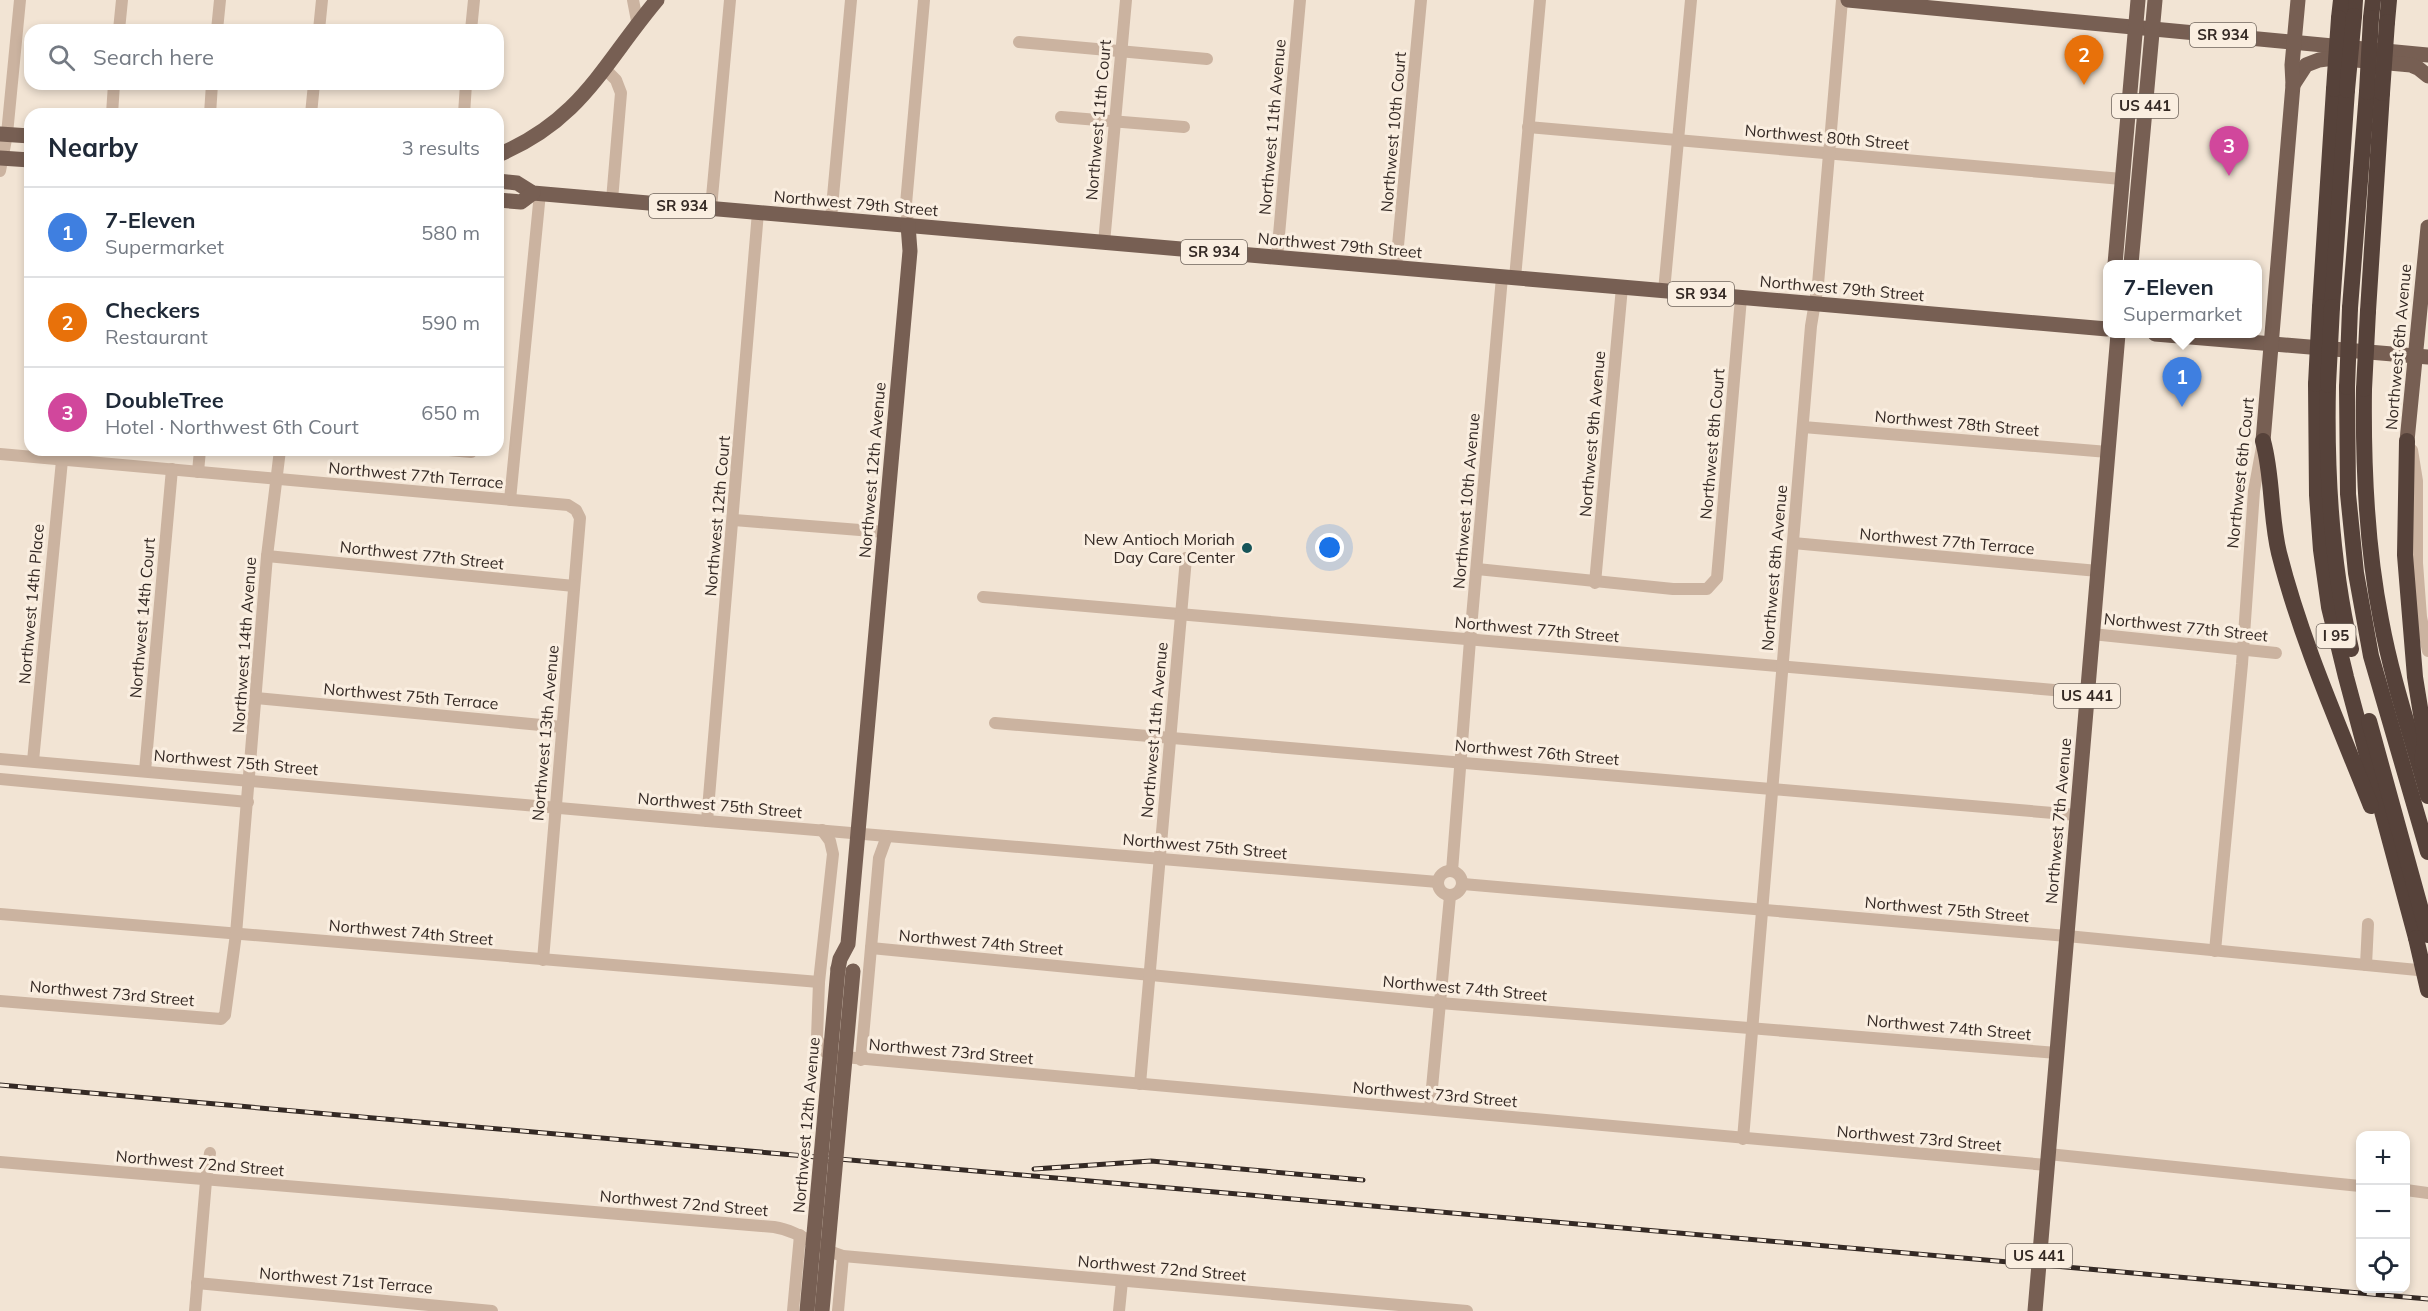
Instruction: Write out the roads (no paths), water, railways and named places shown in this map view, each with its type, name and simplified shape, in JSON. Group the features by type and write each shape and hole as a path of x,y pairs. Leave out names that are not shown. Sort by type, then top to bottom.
{"highway":[{"name":"I 95","path":"2341,0 2349,11 2340,90 2326,307 2317,495 2321,550 2329,607 2346,677 2400,881 2422,936 2428,990"},
{"path":"2373,0 2379,20 2374,93 2364,389 2365,494 2381,621 2428,796"},
{"path":"2379,20 2389,0"},
{"path":"2374,93 2350,308 2347,387 2348,494 2358,584 2371,656 2428,852"},
{"path":"2322,384 2331,523 2341,603 2422,936"},
{"path":"2263,441 2268,459 2271,503 2279,552 2294,606 2326,695 2400,881"},
{"path":"2408,441 2405,555 2415,677 2425,738 2421,769"}],"main road":[{"path":"504,152 534,137 556,122 586,94 657,0"},
{"name":"SR 934","path":"1848,0 2428,55"},
{"name":"US 441","path":"2115,260 2138,0"},
{"name":"US 441","path":"2131,260 2155,0"},
{"name":"Northwest 6th Court","path":"2263,441 2298,0"},
{"path":"2293,85 2306,65 2326,58 2411,65 2428,76"},
{"path":"4,134 24,136"},
{"path":"1,162 24,160"},
{"name":"Northwest 79th Street","path":"504,182 518,183 537,193 612,200 2103,329"},
{"name":"Northwest 79th Street","path":"504,201 521,202 537,193"},
{"name":"Northwest 12th Avenue","path":"807,1311 846,970 854,961 848,944 910,251 908,225"},
{"name":"Northwest 6th Avenue","path":"2408,441 2422,356 2428,227"},
{"name":"Northwest 7th Avenue","path":"2035,1311 2118,338"},
{"path":"2213,338 2422,356"},
{"name":"Northwest 12th Avenue","path":"822,1311 846,970"}],"street":[{"path":"1,162 20,0"},
{"path":"120,24 122,0"},
{"path":"218,24 220,0"},
{"path":"320,24 322,0"},
{"path":"472,24 474,0"},
{"path":"633,0 638,26"},
{"path":"711,208 730,0"},
{"path":"831,218 851,0"},
{"name":"Northwest 12th Avenue","path":"908,225 906,204 924,0"},
{"name":"Northwest 11th Court","path":"1104,243 1126,0"},
{"name":"Northwest 11th Avenue","path":"1277,257 1300,0"},
{"name":"Northwest 10th Court","path":"1396,267 1421,0"},
{"name":"Northwest 10th Avenue","path":"1452,871 1477,569 1528,128 1540,0"},
{"path":"1664,291 1691,0"},
{"name":"Northwest 8th Avenue","path":"1743,1139 1811,326 1830,154 1842,0"},
{"path":"1020,42 1207,59"},
{"path":"606,70 616,80 621,93 612,200"},
{"path":"112,108 114,90"},
{"path":"210,108 212,90"},
{"path":"312,108 313,90"},
{"path":"464,108 466,90"},
{"path":"1060,117 1184,127"},
{"name":"Northwest 80th Street","path":"1528,128 2122,179"},
{"path":"510,500 537,193"},
{"name":"Northwest 12th Court","path":"707,821 758,212"},
{"name":"Northwest 9th Avenue","path":"1595,583 1622,287"},
{"name":"Northwest 8th Court","path":"1595,583 1673,590 1707,589 1718,578 1741,298"},
{"name":"Northwest 78th Street","path":"1803,427 2108,452"},
{"name":"Northwest 6th Court","path":"2215,951 2254,491 2263,441"},
{"name":"Northwest 6th Avenue","path":"2408,441 2414,454 2417,481 2417,563 2421,616 2427,649"},
{"name":"Northwest 77th Terrace","path":"0,454 24,454"},
{"name":"Northwest 14th Place","path":"33,761 62,456"},
{"name":"Northwest 77th Terrace","path":"70,456 198,472 568,505 576,510"},
{"path":"198,472 199,456"},
{"name":"Northwest 14th Avenue","path":"221,1019 225,1015 236,934 267,556 279,456"},
{"name":"Northwest 14th Court","path":"145,771 172,469"},
{"name":"Northwest 13th Avenue","path":"543,960 580,518 576,510"},
{"path":"734,520 885,532"},
{"name":"Northwest 77th Terrace","path":"1793,543 2098,571"},
{"name":"Northwest 77th Street","path":"267,556 574,586"},
{"name":"Northwest 11th Avenue","path":"1140,1084 1186,558"},
{"path":"1477,569 1595,583"},
{"name":"Northwest 77th Street","path":"983,597 2088,693"},
{"name":"Northwest 77th Street","path":"2092,634 2276,653"},
{"name":"Northwest 75th Terrace","path":"256,698 562,727"},
{"name":"Northwest 76th Street","path":"995,723 2077,815"},
{"name":"Northwest 75th Street","path":"0,759 1438,882"},
{"path":"0,779 248,802"},
{"name":"Northwest 12th Avenue","path":"822,830 830,841 833,854 819,982 817,1038 822,1050"},
{"path":"861,1060 879,858 887,836"},
{"path":"1452,871 1459,874 1463,885 1459,893 1450,896 1441,891 1438,882 1441,875 1452,871"},
{"name":"Northwest 75th Street","path":"1463,885 2067,936 2428,971"},
{"path":"1430,1109 1450,896"},
{"name":"Northwest 74th Street","path":"0,914 819,982"},
{"path":"2366,965 2368,924"},
{"name":"Northwest 74th Street","path":"870,948 1440,1003 2057,1053"},
{"name":"Northwest 73rd Street","path":"0,1000 221,1019"},
{"name":"Northwest 73rd Street","path":"822,1050 833,1056 861,1060 1430,1109 1743,1139 2048,1160 2356,1186"},
{"path":"195,1311 210,1154"},
{"name":"Northwest 72nd Street","path":"0,1162 774,1227 800,1235 843,1256 1413,1309 1467,1311"},
{"path":"2410,1191 2428,1193"},
{"name":"Northwest 12th Avenue","path":"793,1311 800,1235"},
{"path":"838,1311 843,1256"},
{"path":"1119,1311 1122,1281"},
{"name":"Northwest 71st Terrace","path":"197,1283 492,1311"}],"railway":[{"path":"0,1085 2428,1299"},
{"path":"1034,1169 1151,1161 1363,1180"}],"place":[{"name":"Checkers","path":"2084,85"},
{"name":"DoubleTree","path":"2229,176"},
{"name":"7-Eleven","path":"2182,407"},
{"name":"New Antioch Moriah Day Care Center","path":"1247,548"}]}
